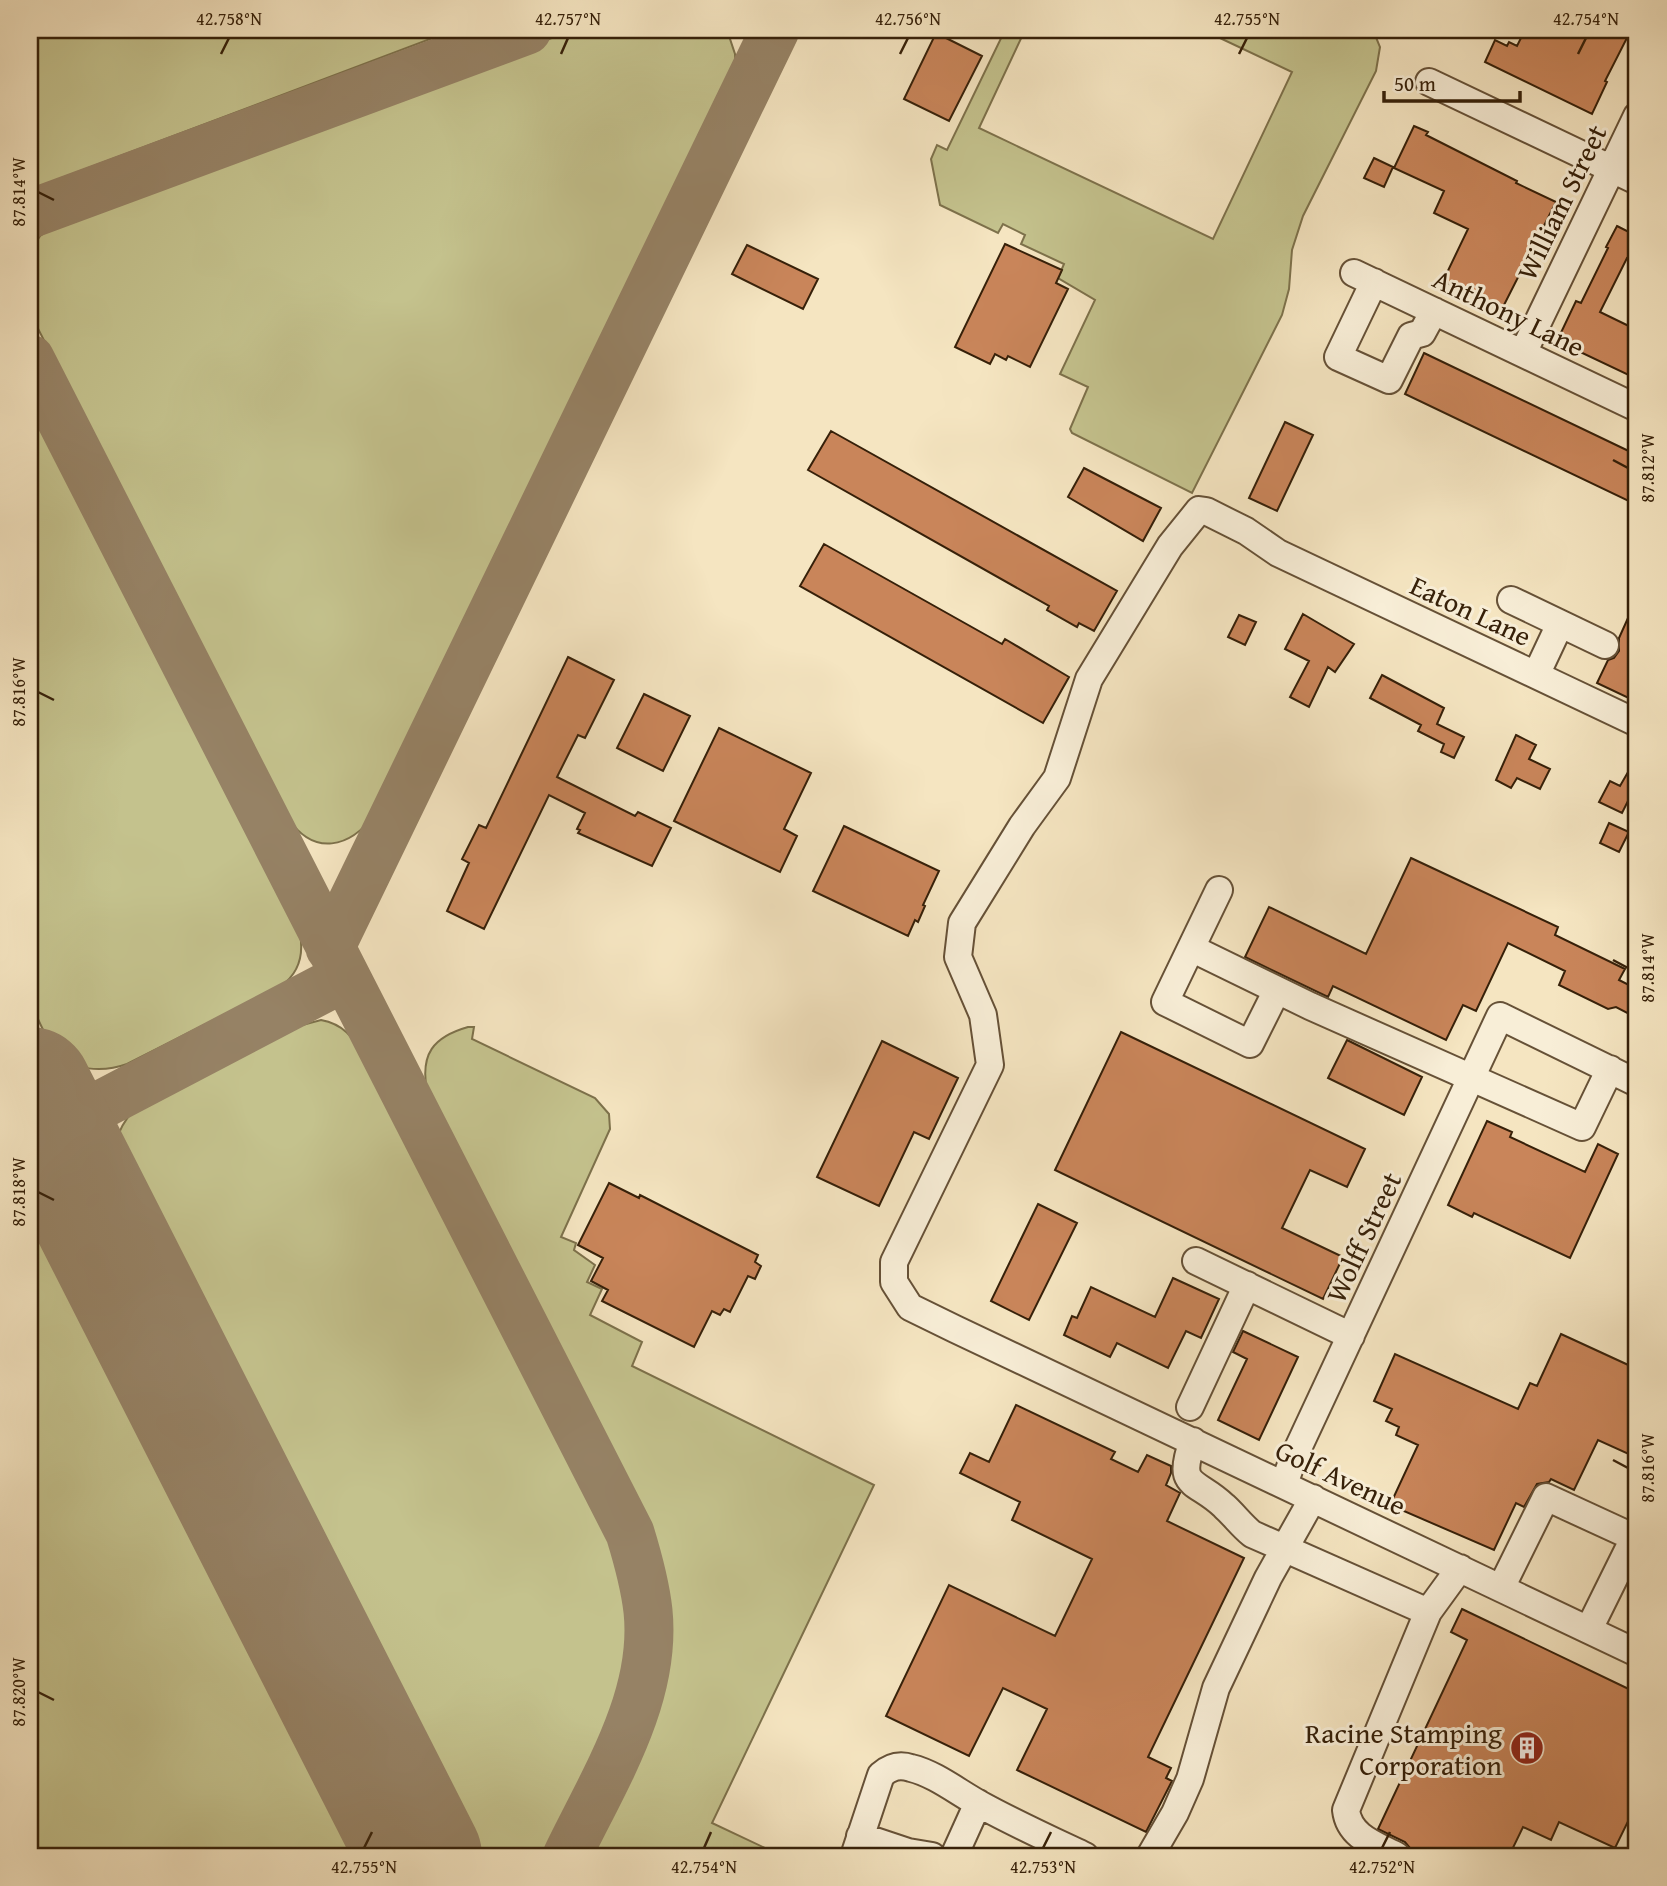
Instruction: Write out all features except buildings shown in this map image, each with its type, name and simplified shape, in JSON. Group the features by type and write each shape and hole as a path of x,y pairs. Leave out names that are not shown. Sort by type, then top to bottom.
{"street":[{"path":"1429,82 1637,181"},
{"name":"William Street","path":"1523,353 1637,116"},
{"name":"Anthony Lane","path":"1434,311 1422,333 1411,336 1389,380 1338,357 1364,277 1637,408"},
{"name":"Eaton Lane","path":"1018,1357 911,1307 894,1282 894,1262 990,1065 983,1015 958,957 962,923 1022,826 1057,778 1089,679 1170,546 1199,510 1246,531 1278,553 1637,723"},
{"path":"1511,600 1605,645"},
{"path":"1536,675 1560,624"},
{"path":"1219,890 1165,1002 1250,1044 1277,990"},
{"path":"1191,948 1277,990 1582,1127 1610,1069 1637,1083"},
{"name":"Wolff Street","path":"1284,1484 1293,1459 1500,1016 1610,1069"},
{"path":"1196,1261 1351,1336"},
{"path":"1190,1407 1247,1285"},
{"name":"Golf Avenue","path":"1018,1357 1637,1653"},
{"path":"1193,1441 1186,1466 1191,1483 1225,1507 1237,1522 1252,1534 1428,1612"},
{"path":"1501,1588 1546,1497 1636,1535 1589,1629"},
{"path":"1150,1856 1175,1813 1190,1779 1216,1688 1283,1549 1313,1498"},
{"path":"1397,1856 1358,1835 1347,1821 1346,1810 1428,1612 1460,1568"},
{"path":"932,1856 857,1846 881,1775 889,1769 899,1766 912,1768 1085,1856"},
{"path":"954,1856 978,1803"}],"shaded area":[{"path":"30,30 454,30 30,190"},
{"path":"573,30 727,30 735,54 736,79 375,814 355,834 332,843 320,843 309,839 288,818 30,313 30,252 40,236 59,223"},
{"path":"1005,30 1025,30 979,128 1213,239 1292,72 1203,30 1373,30 1380,47 1376,71 1303,216 1292,250 1289,289 1282,315 1192,493 1072,433 1070,429 1088,387 1060,374 1095,300 1058,278 1064,264 1021,244 1025,235 1003,224 998,233 940,205 931,159 937,145 947,150"},
{"path":"30,406 300,934 299,963 281,986 118,1067 88,1068 61,1058 48,1040 30,1002"},
{"path":"321,1020 346,1032 363,1055 603,1526 619,1573 626,1615 625,1655 618,1692 606,1729 589,1767 550,1848 543,1856 467,1856 115,1167 115,1149 119,1133 127,1118 139,1105 295,1027"},
{"path":"474,1027 472,1039 595,1098 609,1114 610,1129 561,1237 576,1243 574,1250 595,1265 587,1282 602,1289 590,1315 642,1342 632,1366 874,1485 712,1823 782,1856 590,1856 637,1760 660,1695 667,1662 670,1626 666,1581 651,1527 427,1091 426,1067 432,1049 446,1036"},
{"path":"30,1185 372,1856 30,1856"}],"taxiway":[{"path":"30,214 527,30"},
{"path":"330,948 775,30"},
{"path":"30,359 630,1533 648,1611 649,1643 644,1675 624,1738 567,1856"},
{"path":"51,1131 345,977"}],"runway":[{"path":"30,1089 420,1856"}],"place":[{"name":"Racine Stamping Corporation","path":"1527,1748"}]}
